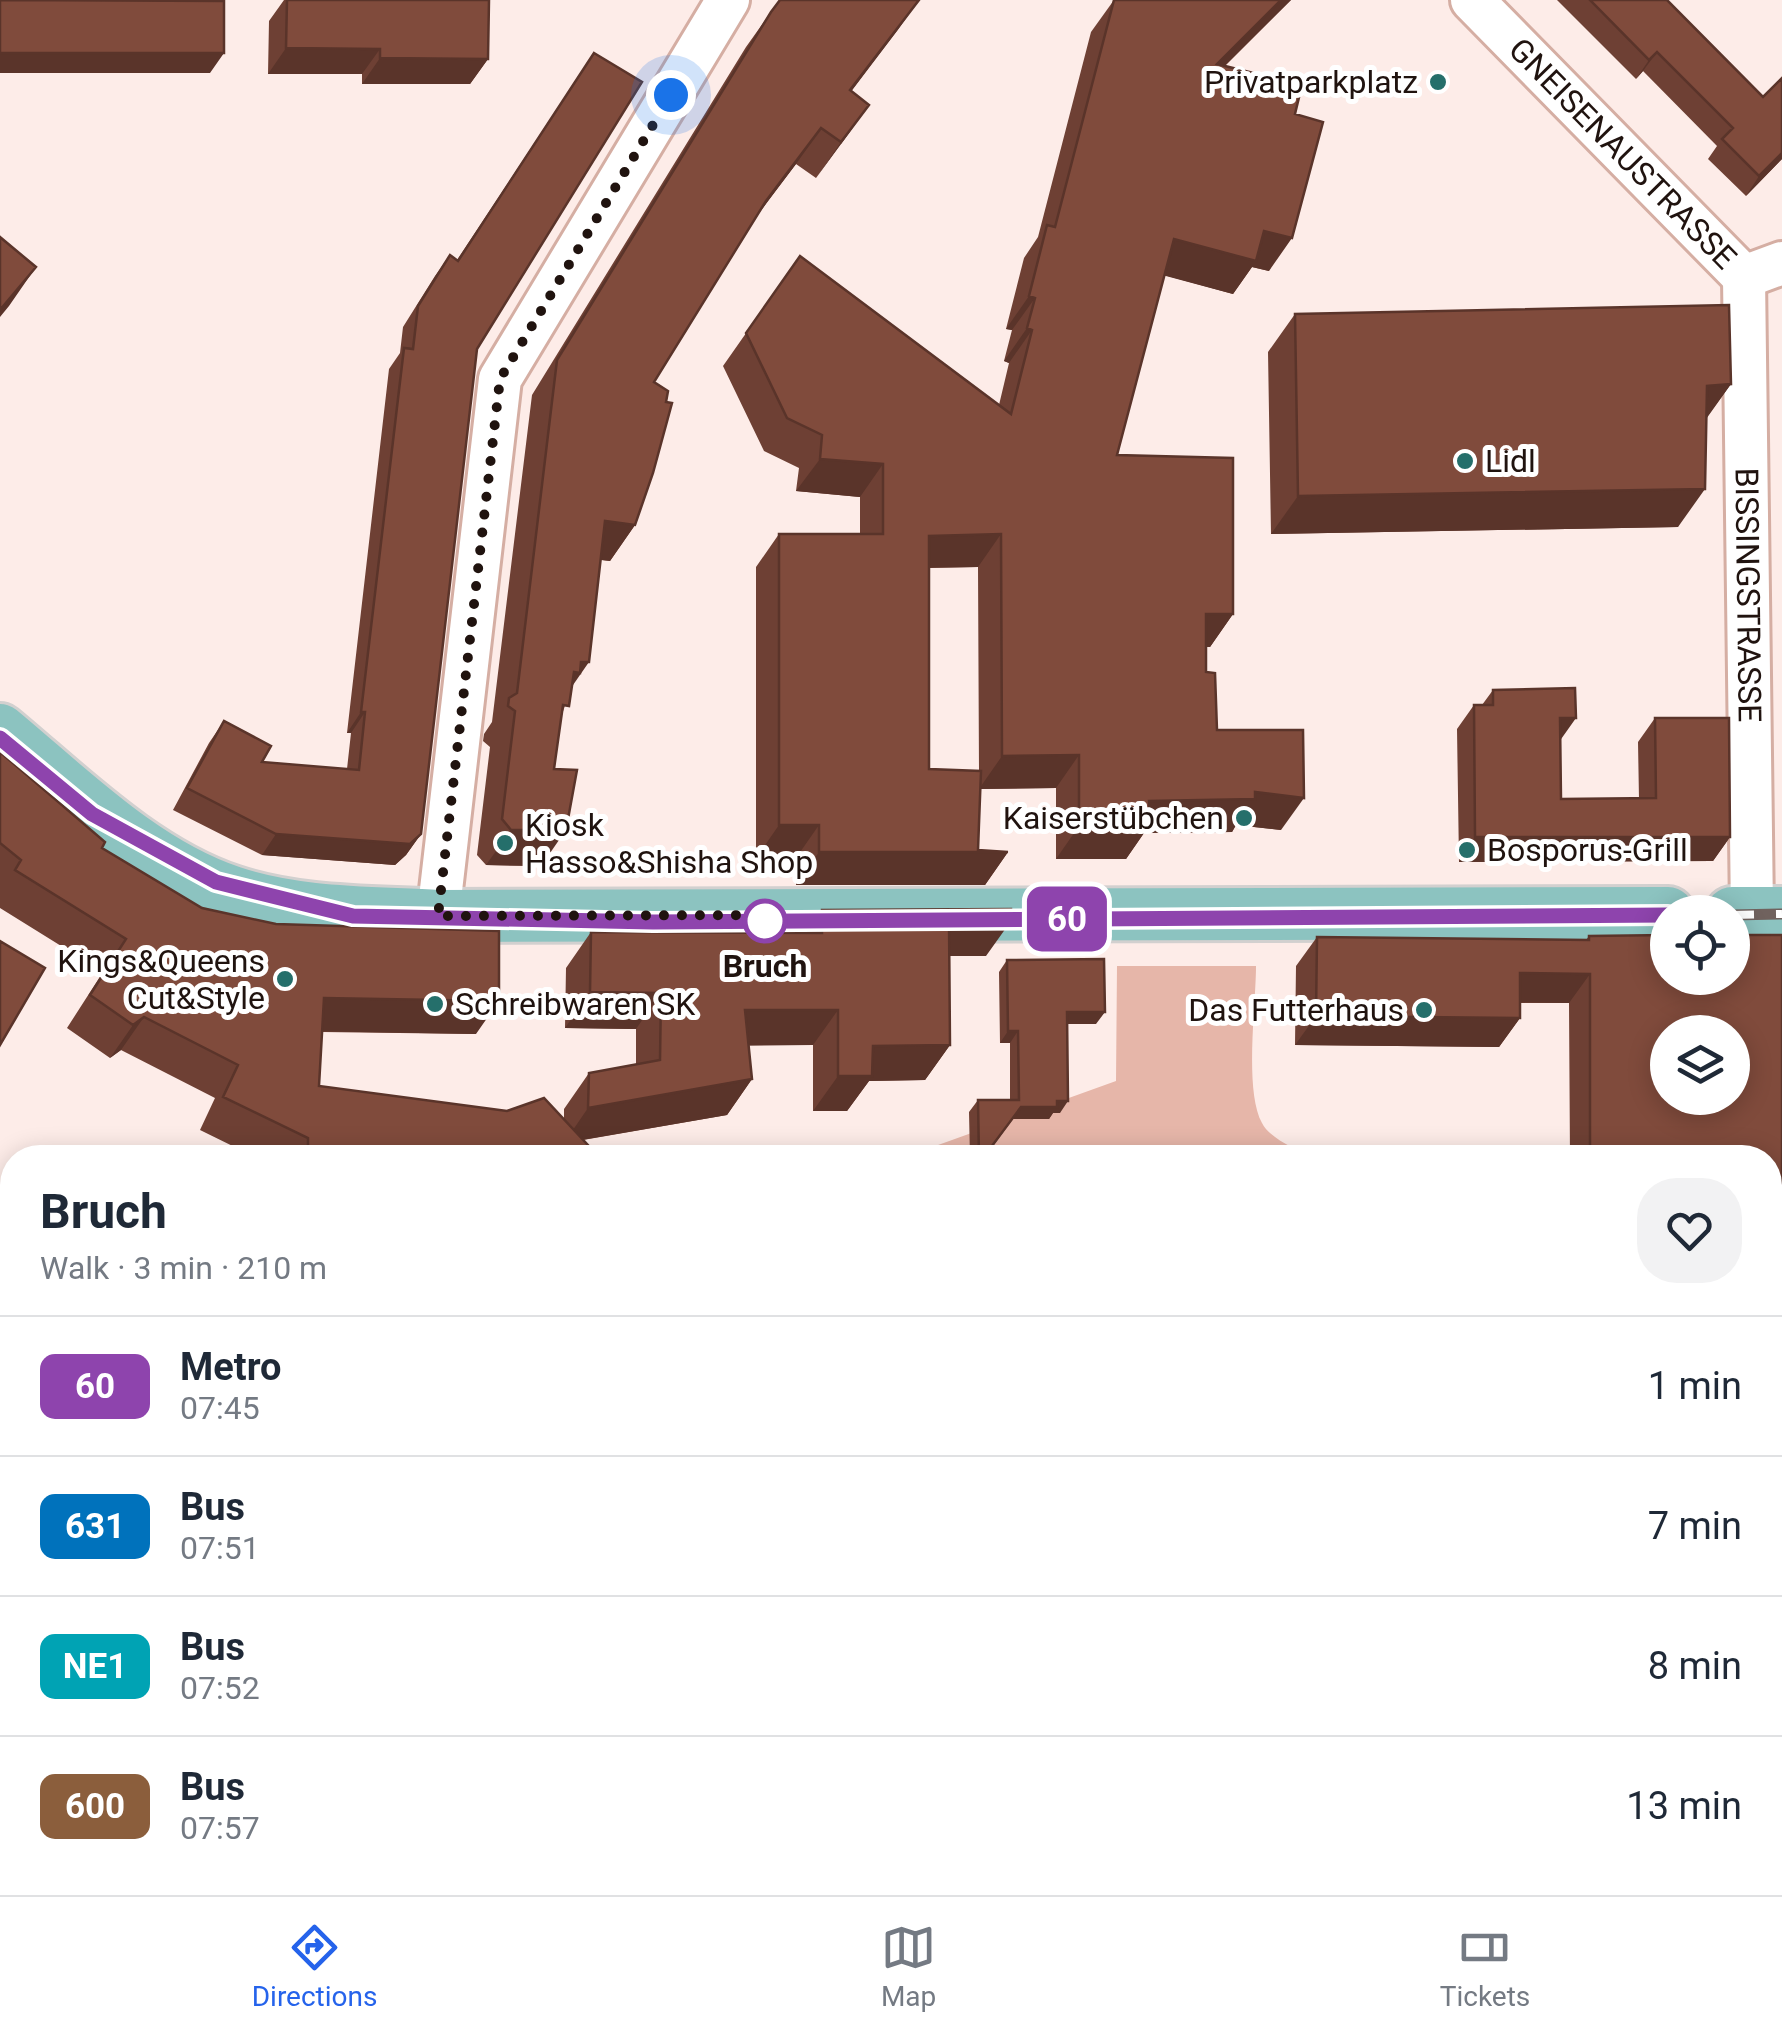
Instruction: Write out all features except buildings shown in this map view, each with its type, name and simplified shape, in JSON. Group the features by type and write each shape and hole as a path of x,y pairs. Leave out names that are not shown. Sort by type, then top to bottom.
{"main road":[{"path":"0,730 164,858 232,892 290,907 438,916 1650,913"}],"street":[{"path":"438,916 500,379 728,0"},
{"name":"GNEISENAUSTRASSE","path":"1472,0 1763,270"},
{"name":"BISSINGSTRASSE","path":"1755,913 1763,270"}],"shaded area":[{"path":"1117,966 1256,966 1253,1090 1262,1123 1288,1145 938,1145 1116,1081"}],"railway":[{"path":"0,738 67,794 127,836 206,875 290,901 422,920 843,919"},
{"path":"1750,915 1782,914"},
{"path":"983,920 1650,915"}],"metro line":[{"name":"60","path":"0,738 92,814 216,882 353,916 494,922 653,922 1650,915"}],"place":[{"name":"Privatparkplatz","path":"1438,82"},
{"name":"Lidl","path":"1465,461"},
{"name":"Kaiserstübchen","path":"1244,818"},
{"name":"Kiosk Hasso&Shisha Shop","path":"505,843"},
{"name":"Bosporus-Grill","path":"1467,850"},
{"name":"Bruch","path":"765,921"},
{"name":"Kings&Queens Cut&Style","path":"285,979"},
{"name":"Schreibwaren SK","path":"435,1004"},
{"name":"Das Futterhaus","path":"1424,1010"}],"route":[{"path":"671,95 500,379 438,916 781,915 765,921"}]}
